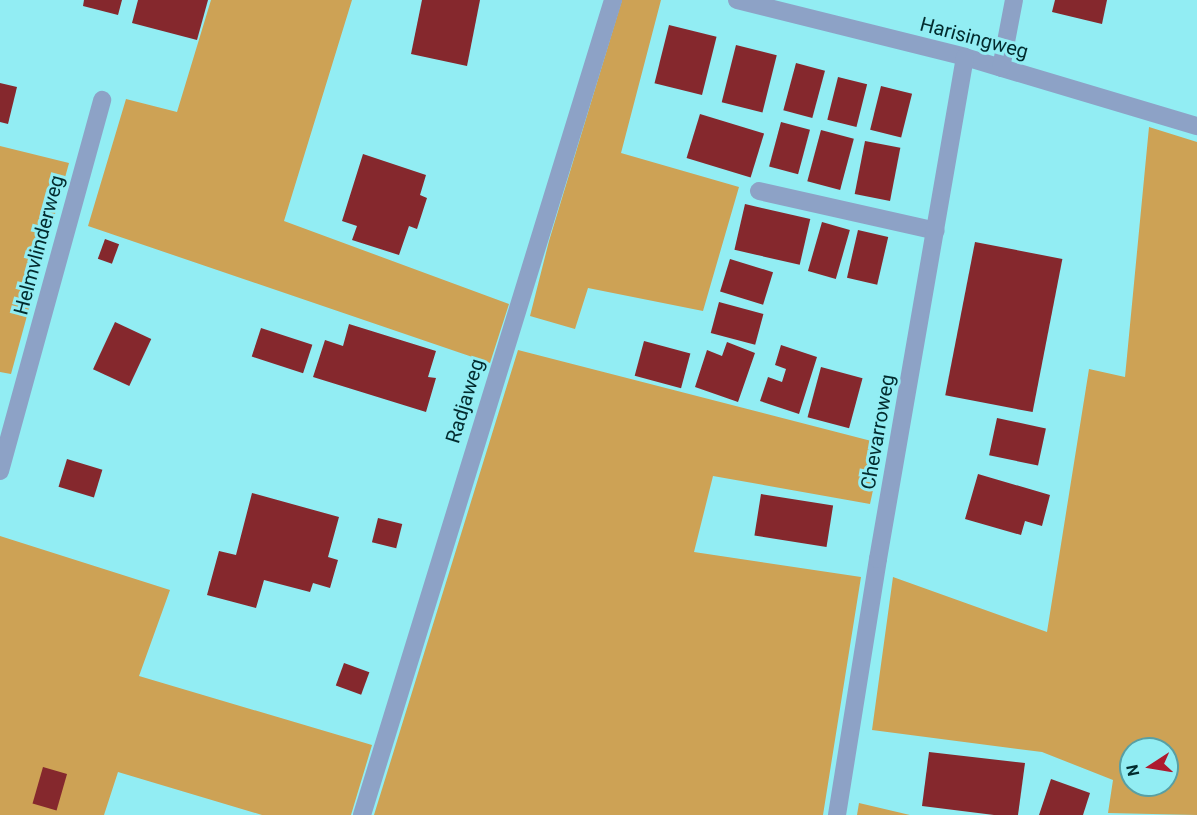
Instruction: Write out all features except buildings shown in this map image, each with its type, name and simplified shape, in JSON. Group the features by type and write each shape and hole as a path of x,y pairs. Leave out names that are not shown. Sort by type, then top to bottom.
{"street":[{"name":"Radjaweg","path":"362,815 613,0"},
{"name":"Harisingweg","path":"737,0 965,57 1197,126"},
{"path":"1001,68 1014,0"},
{"name":"Chevarroweg","path":"837,815 878,559 965,57"},
{"name":"Helmvlinderweg","path":"0,471 102,100"},
{"path":"759,191 936,231"}],"shaded area":[{"path":"211,0 352,0 284,221 509,304 490,363 88,226 126,99 177,112"},
{"path":"622,0 661,0 621,153 739,187 703,311 588,288 575,329 530,316 549,241"},
{"path":"1149,127 1197,142 1197,815 1108,813 1113,780 1042,752 872,730 893,577 1047,632 1089,369 1125,377"},
{"path":"0,146 69,163 11,374 0,372"},
{"path":"518,350 883,444 870,504 713,476 694,552 861,577 823,815 374,815"},
{"path":"0,536 170,590 139,676 372,745 351,815 262,815 118,772 104,815 0,815"},
{"path":"859,803 910,815 857,815"}]}
